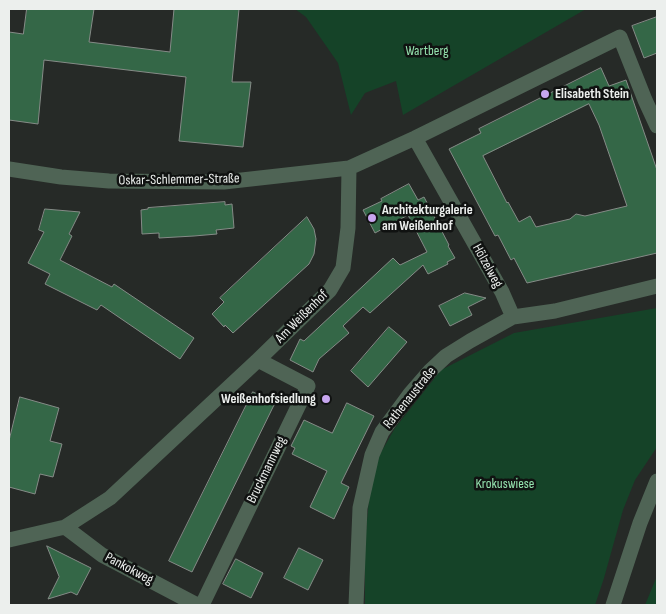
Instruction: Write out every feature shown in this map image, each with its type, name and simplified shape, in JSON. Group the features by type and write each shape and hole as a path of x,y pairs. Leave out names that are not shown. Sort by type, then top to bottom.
{"street":[{"path":"349,168 415,138 620,37 657,126"},
{"name":"Hölzelweg","path":"415,138 502,292 513,317"},
{"name":"Oskar-Schlemmer-Straße","path":"9,169 61,177 109,181 224,182 349,168"},
{"name":"Am Weißenhof","path":"9,540 65,527 110,498 330,290 343,268 348,228 349,168"},
{"name":"Rathenaustraße","path":"356,605 360,508 372,455 382,432 430,371 446,356 513,317 555,311 657,286"},
{"name":"Bruckmannweg","path":"202,605 308,386 258,360"},
{"path":"613,605 640,523 657,481"},
{"name":"Pankokweg","path":"65,527 102,555 197,605"}],"green space":[{"name":"Wartberg","path":"295,9 586,9 403,115 396,81 365,93 351,115 338,63 306,17"},
{"name":"Krokuswiese","path":"657,308 657,447 635,480 623,510 595,605 365,605 365,543 370,487 380,454 395,428 441,370 514,333"},
{"path":"657,576 657,605 645,605"}],"building":[{"path":"27,9 94,9 89,42 170,52 174,9 239,9 232,82 251,82 243,147 179,141 186,77 44,60 38,124 9,120 9,32 23,34"},
{"path":"657,17 657,53 644,58 632,26"},
{"path":"601,68 609,86 626,80 657,170 657,253 527,283 514,258 511,260 498,235 495,236 449,149 481,133 479,129","holes":["589,104 599,125 627,206 585,216 576,214 570,219 536,227 530,216 519,222 483,156"]},
{"path":"409,184 418,200 424,197 455,258 447,262 448,264 428,274 423,265 370,313 363,307 343,326 349,333 319,359 313,372 290,360 300,339 304,341 393,258 400,265 427,252 408,215 375,233 363,210 382,201 381,199"},
{"path":"225,202 225,205 232,204 234,228 216,230 217,234 194,236 159,238 159,233 142,234 141,210"},
{"path":"45,209 80,212 69,234 72,236 60,260 112,287 114,284 194,338 180,359 101,305 97,310 45,284 50,274 28,263 44,232 39,230"},
{"path":"307,217 314,229 316,239 314,254 309,264 233,333 225,325 224,327 212,314 224,302 220,298"},
{"path":"465,293 486,298 468,307 472,315 450,326 439,306"},
{"path":"389,327 407,342 368,387 351,371"},
{"path":"253,392 275,403 192,572 169,561"},
{"path":"20,397 59,408 50,441 62,444 53,477 40,474 35,494 9,487 9,441"},
{"path":"347,403 374,416 341,483 349,487 334,519 310,507 327,471 292,454 295,448 291,446 304,420 332,433"},
{"path":"47,546 91,568 77,595 71,592 48,599 59,577"},
{"path":"299,548 323,560 308,590 284,578"},
{"path":"236,559 263,573 251,598 223,584"}],"place":[{"name":"Elisabeth Stein","path":"545,94"},
{"name":"Architekturgalerie am Weißenhof","path":"372,218"},
{"name":"Weißenhofsiedlung","path":"326,399"}]}
